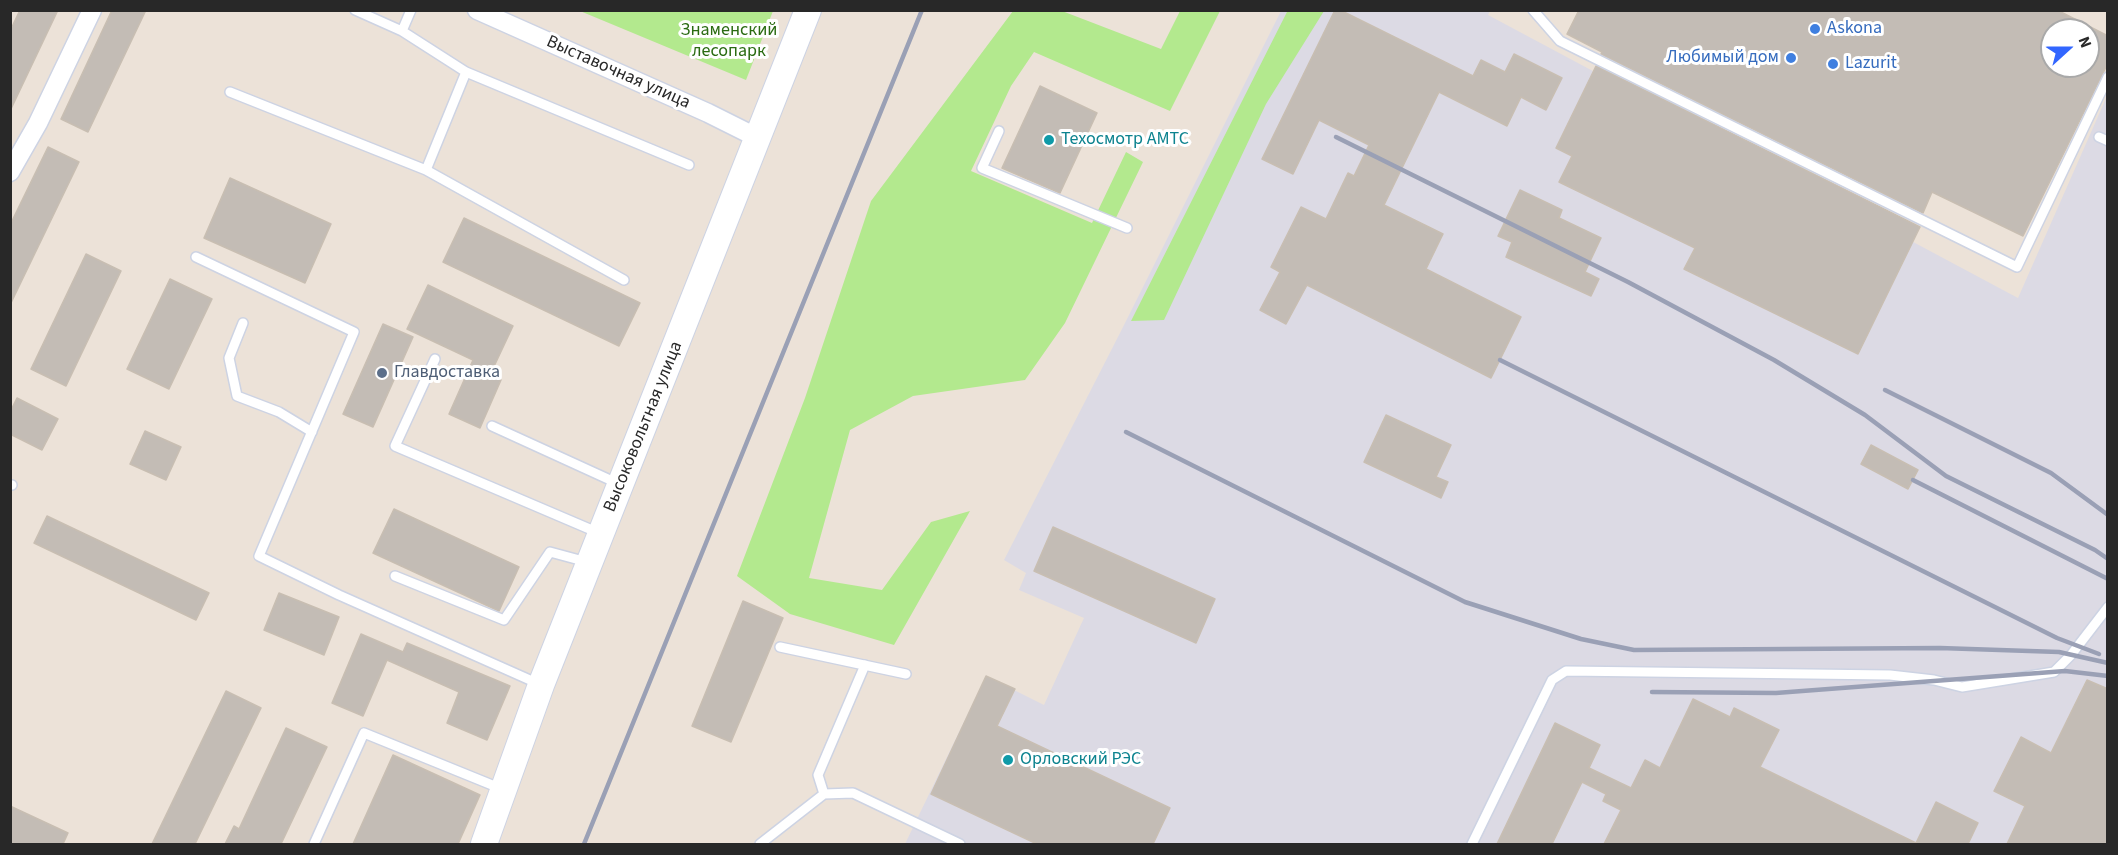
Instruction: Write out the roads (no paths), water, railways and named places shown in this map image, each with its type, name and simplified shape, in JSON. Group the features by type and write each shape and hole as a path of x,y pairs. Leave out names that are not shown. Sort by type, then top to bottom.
{"main road":[{"name":"Высоковольтная улица","path":"484,844 541,685 808,10"}],"street":[{"path":"10,172 38,123 92,10"},
{"name":"Выставочная улица","path":"477,10 697,108 758,138"}],"lane":[{"path":"355,10 402,31 466,72 689,165"},
{"path":"402,31 411,10"},
{"path":"1533,10 1560,41 2017,267 2108,77"},
{"path":"426,170 466,72"},
{"path":"230,92 426,170 624,280"},
{"path":"999,131 982,168 1127,228"},
{"path":"196,257 354,332 259,556 339,595 541,685"},
{"path":"243,323 229,358 237,396 279,412 312,432"},
{"path":"435,359 395,446 601,534"},
{"path":"492,426 621,485"},
{"path":"395,576 504,621 550,552 590,563"},
{"path":"1472,844 1552,680 1566,671 1890,675 1934,680 1962,687 2054,672 2071,655 2108,607"},
{"path":"780,646 906,674"},
{"path":"824,794 818,775 865,665"},
{"path":"314,844 364,733 504,789"},
{"path":"760,844 824,794 853,793 960,844"}],"railway":[{"path":"584,844 922,10"},
{"path":"1336,137 1628,282 1774,360 1865,415 1946,476 2095,550 2108,559"},
{"path":"1500,360 2057,638 2099,654"},
{"path":"1885,390 2051,473 2108,515"},
{"path":"1126,432 1465,602 1581,639 1634,650 1940,648 2059,652 2108,663"},
{"path":"1913,480 2108,579"},
{"path":"1652,692 1776,693 2065,671 2108,676"}],"place":[{"name":"Askona","path":"1815,29"},
{"name":"Любимый дом","path":"1791,58"},
{"name":"Lazurit","path":"1833,64"},
{"name":"Техосмотр АМТС","path":"1049,140"},
{"name":"Главдоставка","path":"382,373"},
{"name":"Орловский РЭС","path":"1008,760"}],"park label":[{"name":"Знаменский лесопарк","path":"729,42"}]}
